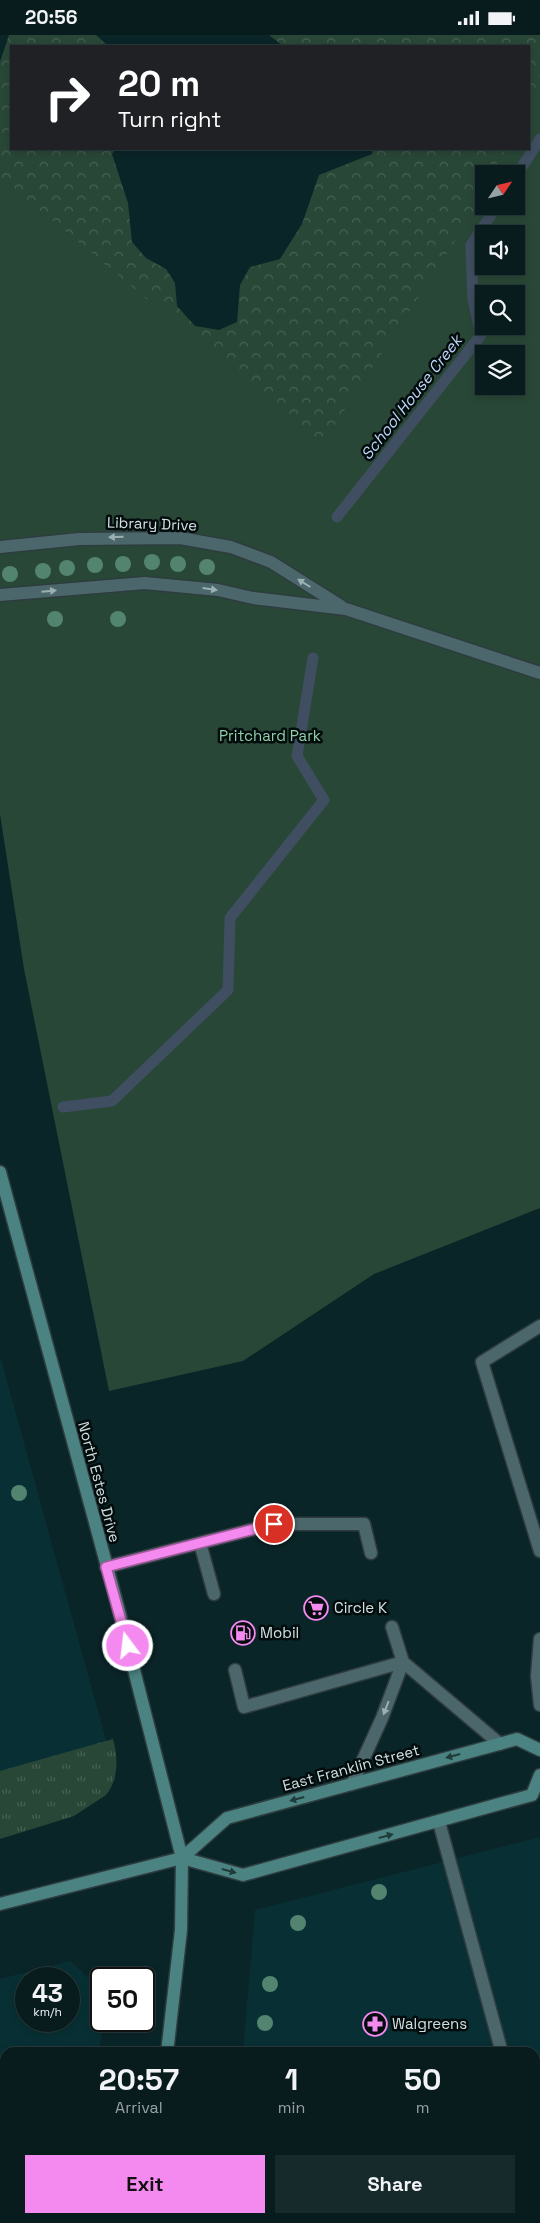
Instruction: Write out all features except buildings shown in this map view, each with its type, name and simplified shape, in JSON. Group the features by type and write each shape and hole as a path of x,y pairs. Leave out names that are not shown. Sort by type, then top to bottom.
{"main road":[{"name":"North Estes Drive","path":"0,1172 182,1858 181,1929 169,2047"},
{"name":"East Franklin Street","path":"0,1904 182,1858 227,1819 517,1739 540,1750"},
{"name":"East Franklin Street","path":"182,1858 243,1875 532,1795 540,1775"}],"lane":[{"name":"Library Drive","path":"0,547 79,539 124,537 180,538 231,547 271,562 346,609"},
{"name":"Library Drive","path":"0,595 145,583 177,584 218,590 253,598 346,609 540,673"},
{"path":"540,1326 482,1362 540,1551"},
{"path":"106,1567 274,1524 364,1525 371,1553"},
{"path":"200,1543 214,1594"},
{"path":"392,1627 403,1662 500,1744"},
{"path":"540,1639 537,1676 540,1705"},
{"path":"235,1670 244,1707 403,1662"},
{"path":"352,1784 382,1718 403,1662"},
{"path":"439,1822 500,2047"}],"shaded area":[{"path":"0,1356 111,1758 0,1832"},
{"path":"540,1837 540,2047 243,2047 255,1910"},
{"path":"70,1961 77,1967 47,1967"},
{"path":"80,1970 90,1979 90,2032 102,2032 100,2047 0,2047 0,1979 15,1975 15,2032 80,2032"}],"green space":[{"path":"9,35 96,35 107,45 10,45 10,150 114,150 112,154 128,203 132,242 146,258 166,269 175,283 177,306 195,326 219,330 237,322 240,285 250,267 280,259 302,224 319,175 372,154 373,150 530,150 530,45 282,45 269,35 540,35 540,605 0,470 0,62"},
{"name":"Pritchard Park","path":"540,82 540,1208 374,1274 243,1361 109,1391 24,969 0,814 0,177 322,445 475,209 475,215 525,215 525,165 498,165 505,150 530,150 530,102"},
{"path":"113,1739 116,1753 116,1768 113,1782 106,1795 74,1816 0,1839 0,1771"}],"waterway":[{"name":"School House Creek","path":"523,165 540,139"},
{"name":"School House Creek","path":"337,517 481,335 473,300 471,245 491,215"},
{"name":"School House Creek","path":"63,1107 112,1101 228,990 230,918 324,800 297,756 313,658"}],"place":[{"name":"Circle K","path":"316,1608"},
{"name":"Mobil","path":"243,1633"},
{"name":"Walgreens","path":"375,2024"}],"route":[{"path":"128,1646 106,1567 274,1524"}]}
